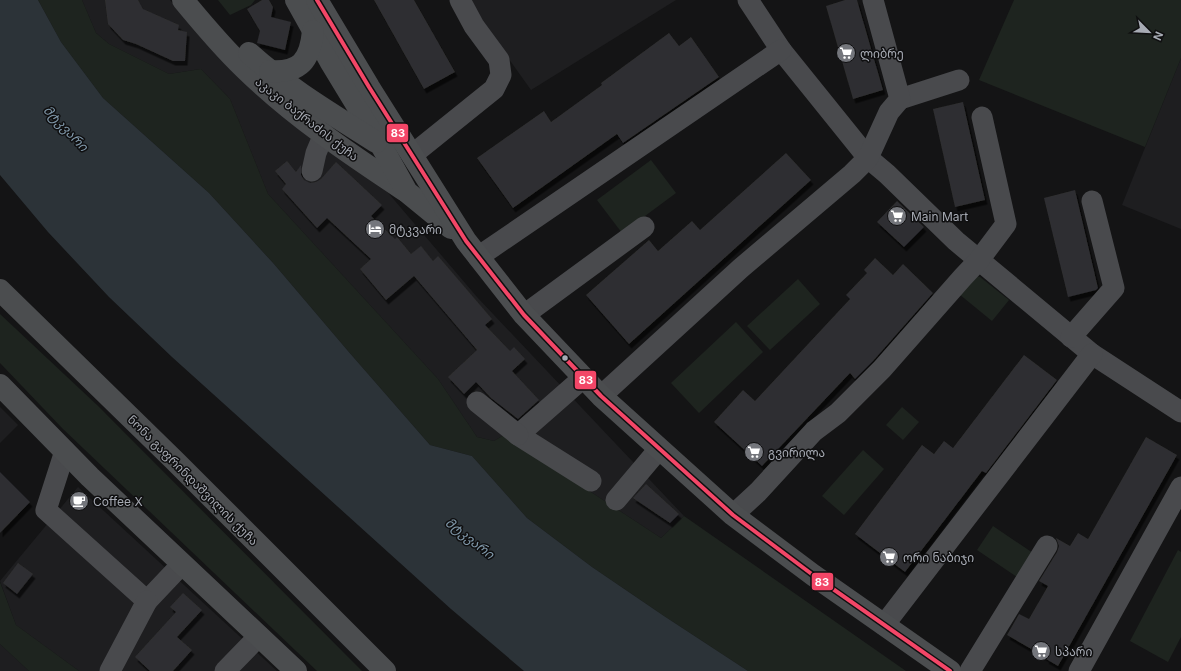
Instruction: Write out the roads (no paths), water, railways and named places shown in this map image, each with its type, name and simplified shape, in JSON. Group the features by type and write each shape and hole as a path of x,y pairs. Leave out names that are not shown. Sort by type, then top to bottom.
{"main road":[{"name":"აკაკი ბაქრაძის ქუჩა","path":"183,0 243,68 293,111 350,154 407,192 472,249"},
{"name":"აკაკი ბაქრაძის ქუჩა","path":"199,0 222,29 270,71 308,99 381,145 414,159"},
{"path":"296,0 407,192"},
{"path":"317,0 414,159 472,249 524,315 583,378 733,515 813,575 950,671"},
{"path":"270,71 283,72 293,69 302,63 312,44 313,31"},
{"name":"ნონა გაფრინდაშვილის ქუჩა","path":"0,290 174,460 385,671"},
{"path":"0,385 90,477 296,671"}],"lane":[{"path":"414,159 494,89 500,75 499,60 474,26 460,0"},
{"path":"748,0 780,50 868,158 887,174 956,241 1070,337 1092,354 1181,412"},
{"path":"873,0 900,99"},
{"path":"472,249 780,50"},
{"path":"601,396 741,268 852,174 868,158 889,112 900,99 959,80"},
{"path":"733,515 758,492 814,432 838,413 882,369 979,260 1006,224 982,117"},
{"path":"312,172 312,165 324,134"},
{"path":"1070,337 1114,288 1092,201"},
{"path":"524,315 644,227"},
{"path":"884,625 1092,354"},
{"path":"518,435 583,378"},
{"path":"477,402 518,435 591,481"},
{"path":"616,500 659,449"},
{"path":"64,451 46,510 147,601"},
{"path":"1079,671 1181,487"},
{"path":"970,671 1047,546"},
{"path":"110,671 147,601 182,564"},
{"path":"225,671 259,636"}],"water":[{"path":"0,0 38,0 61,42 103,98 209,193 274,264 430,445 472,456 527,518 592,567 748,671 524,671 451,609 172,357 109,297 48,232 0,175"}],"place":[{"name":"ლიბრე","path":"846,53"},
{"name":"Main Mart","path":"897,216"},
{"name":"მტკვარი","path":"375,229"},
{"name":"გვირილა","path":"754,452"},
{"name":"Coffee X","path":"79,501"},
{"name":"ორი ნაბიჯი","path":"889,557"},
{"name":"სპარი","path":"1041,651"}]}
